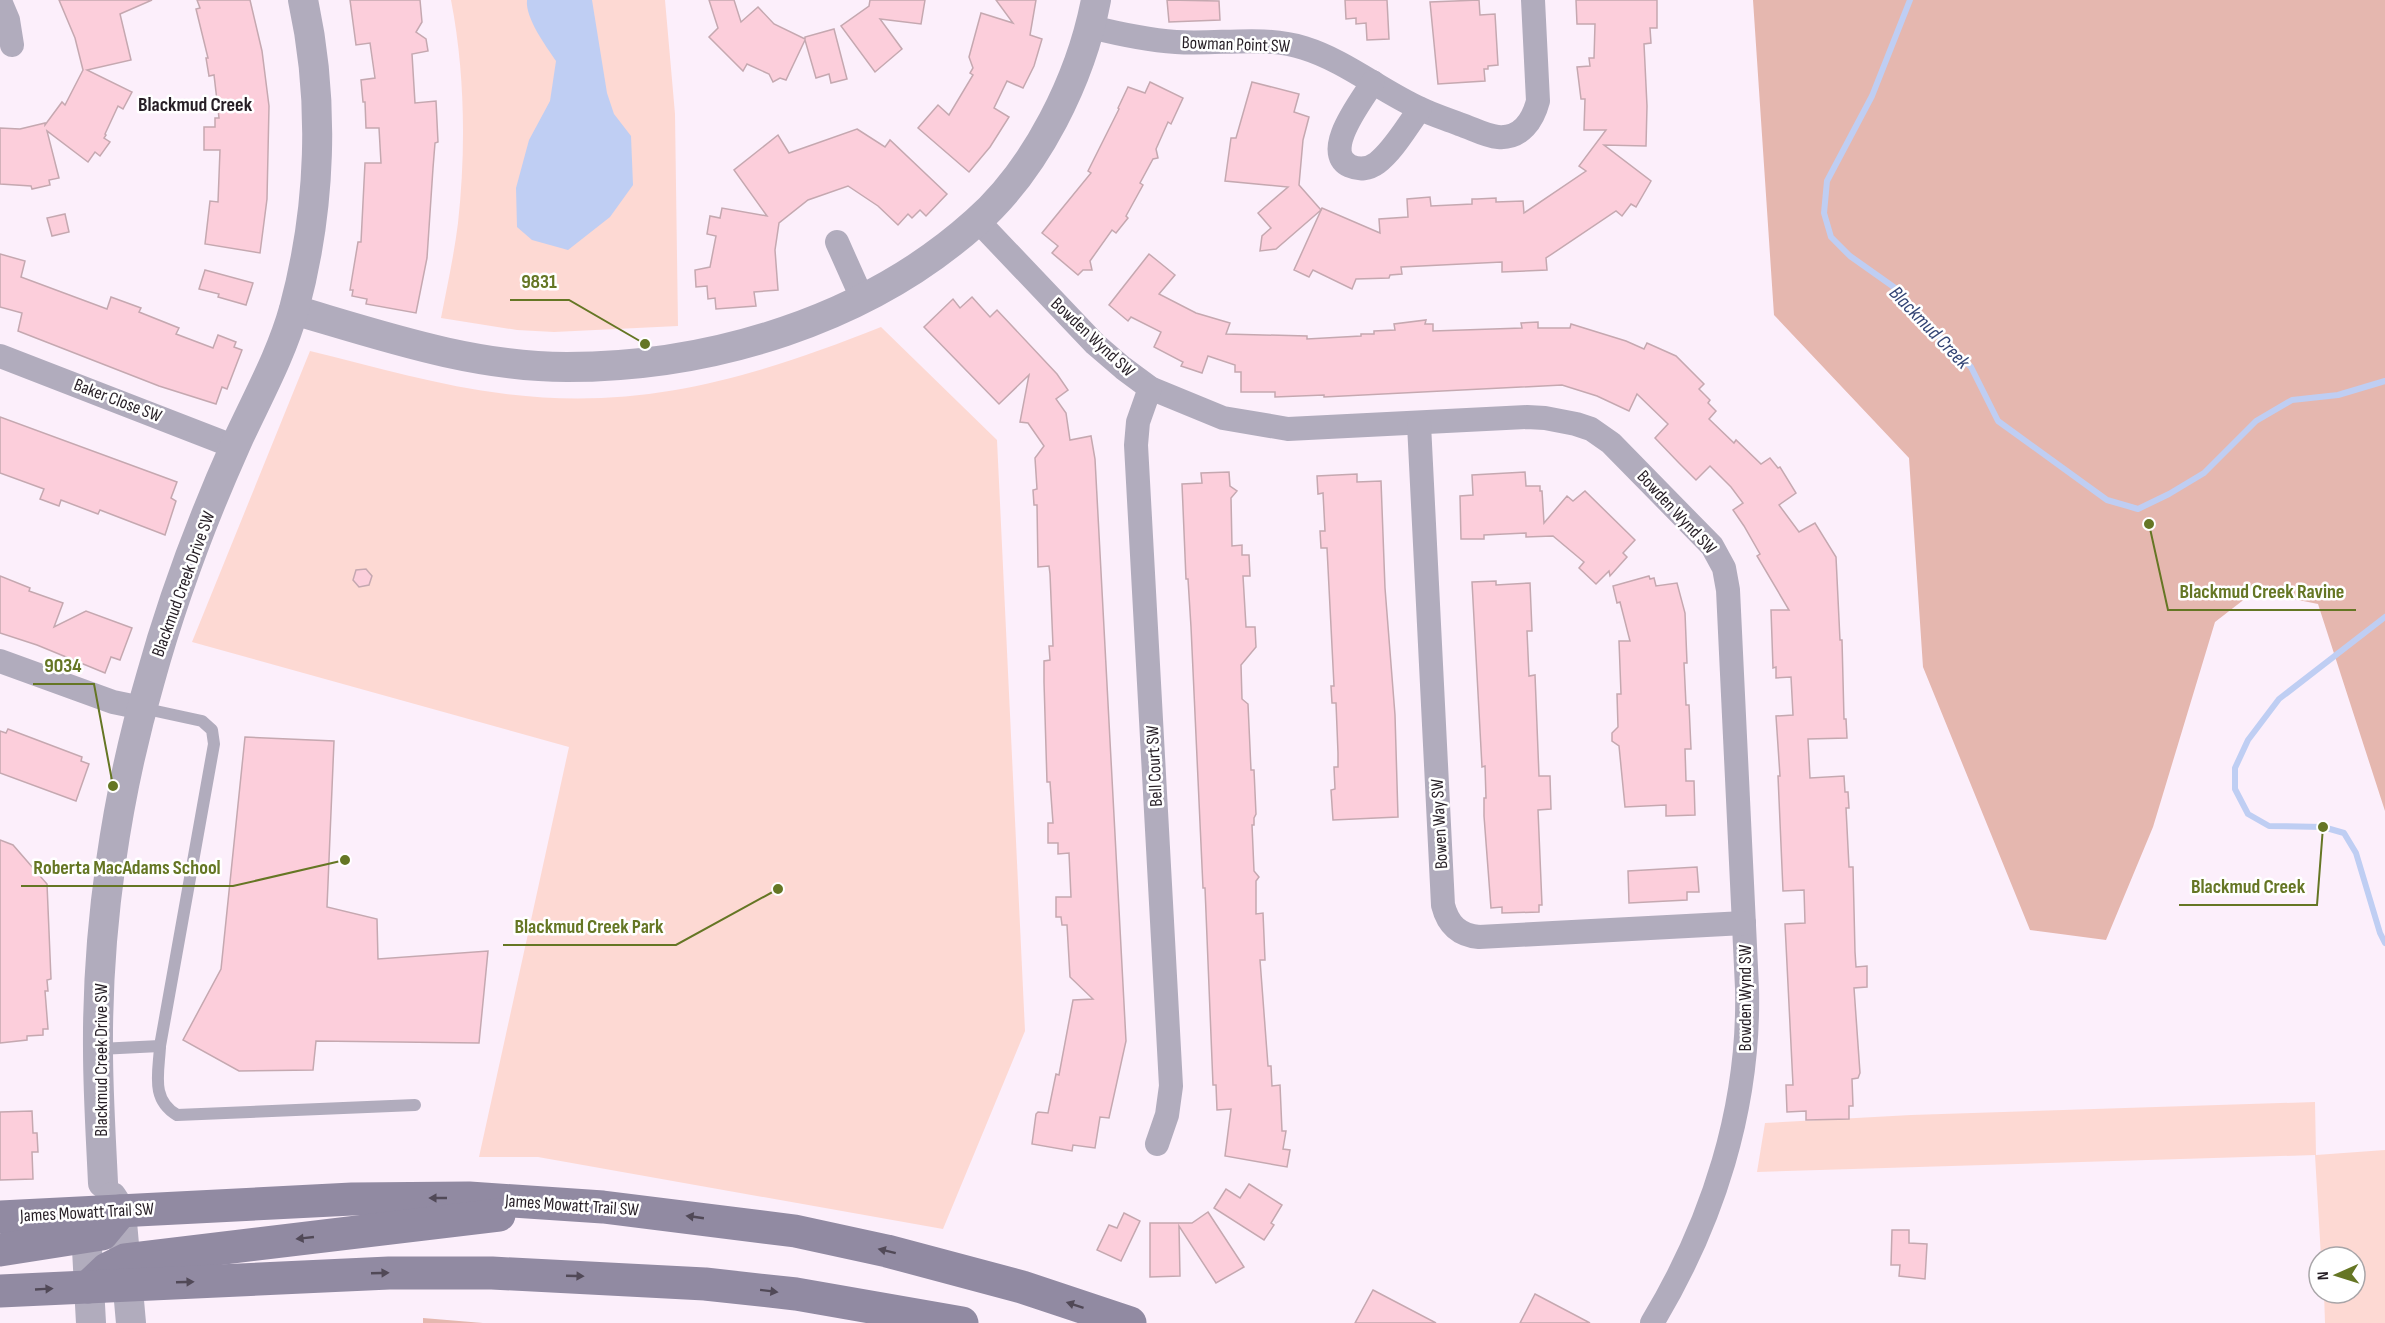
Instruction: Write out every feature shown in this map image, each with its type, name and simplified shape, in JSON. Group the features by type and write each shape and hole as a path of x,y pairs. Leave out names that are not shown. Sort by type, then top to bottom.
{"main road":[{"name":"James Mowatt Trail SW","path":"0,1217 85,1225 121,1211 211,1204 352,1198 469,1198 572,1204 671,1214 795,1231 887,1251 1022,1287 1130,1323"},
{"path":"126,1272 572,1204"},
{"path":"0,1250 85,1225"},
{"path":"0,1291 88,1287 107,1269 126,1272 492,1273 593,1276 705,1284 796,1294 962,1323"}],"street":[{"name":"Blackmud Creek Drive SW","path":"103,1183 98,1049 104,933 123,793 142,708 186,569 294,310 310,227 315,184 317,108 313,58 303,0"},
{"name":"Bowman Point SW","path":"1094,14 1134,37 1177,42 1283,43 1322,54 1420,109 1498,137 1509,136 1527,126 1534,117 1538,101 1533,0"},
{"path":"0,1 8,20 12,45"},
{"path":"294,310 413,345 462,356 566,367 662,360 732,347 819,317 862,298 910,272 978,221 1014,179 1058,111 1075,74 1094,14"},
{"path":"1373,82 1342,132 1341,158 1347,165 1356,169 1375,165 1385,156 1420,109"},
{"name":"Bowden Wynd SW","path":"978,221 1095,344 1150,388 1223,418 1271,428 1311,429 1527,417 1562,420 1591,429 1611,442 1712,546 1724,568 1728,590 1748,1013 1746,1046 1732,1134 1706,1217 1674,1284 1652,1323"},
{"path":"837,242 862,298"},
{"name":"Baker Close SW","path":"0,356 235,447"},
{"name":"Bell Court SW","path":"1150,388 1138,422 1136,445 1171,1086 1167,1115 1157,1144"},
{"name":"Bowen Way SW","path":"1419,424 1443,905 1449,921 1461,933 1479,938 1744,923"},
{"path":"0,661 113,702 142,708"},
{"path":"103,1183 121,1211 130,1323"},
{"path":"91,1323 85,1225 103,1183"}],"lane":[{"path":"142,708 202,721 212,730 214,744 160,1046 158,1095 166,1108 177,1114 415,1105"},
{"path":"98,1049 160,1046"}],"shaded area":[{"path":"451,0 665,0 675,114 678,326 554,332 517,330 441,318 461,195 463,139 459,55"},
{"path":"1753,0 2385,0 2385,811 2318,604 2255,591 2215,622 2153,827 2106,940 2030,930 1923,667 1909,458 1774,315"},
{"path":"881,327 997,440 1025,1031 943,1229 538,1157 479,1157 569,747 192,642 310,351 408,376 481,391 557,398 605,398 698,386 743,375 789,361"},
{"path":"2315,1102 2316,1155 2385,1150 2385,1323 2325,1323 2324,1305 2367,1305 2367,1245 2320,1245 2315,1155 1757,1172 1765,1123 1911,1115"},
{"path":"423,1318 483,1323 423,1323"}],"water":[{"path":"527,0 592,0 607,93 614,114 631,136 633,185 610,217 568,250 532,240 517,227 516,188 529,140 550,101 556,61 529,15"}],"building":[{"path":"59,0 152,0 120,14 131,60 87,70 132,92 123,109 118,106 104,138 110,142 100,156 95,152 88,162 47,131 59,178 49,180 50,185 32,189 31,186 0,184 0,128 20,129 45,123 45,125 62,102 65,105 83,70 75,38"},
{"path":"197,0 250,0 262,51 269,106 267,199 260,253 205,244 210,201 218,202 220,150 204,150 204,127 215,127 215,118 219,118 214,75 209,76 206,58 208,58 196,9 200,8"},
{"path":"350,0 420,0 422,22 416,32 426,39 428,51 412,54 415,103 436,101 438,142 435,143 427,258 416,313 366,304 367,299 352,296 353,290 350,290 358,242 361,242 365,163 381,163 379,128 366,128 365,102 363,102 361,80 375,78 370,43 356,45"},
{"path":"709,0 734,0 741,22 758,7 774,24 805,39 805,37 834,29 847,79 831,83 829,74 816,78 805,40 786,80 780,78 773,82 769,74 747,64 743,71 709,37 718,28"},
{"path":"870,0 925,0 921,24 880,19 902,49 875,72 841,26 869,6"},
{"path":"996,0 1036,0 1030,35 1042,39 1034,66 1023,88 1007,81 994,108 1009,117 990,147 969,172 918,128 938,105 949,115 973,75 970,73 973,68 969,57 981,13 1013,23"},
{"path":"1167,0 1219,1 1220,20 1169,22"},
{"path":"1345,0 1387,0 1389,39 1367,40 1366,23 1356,24 1356,18 1346,19"},
{"path":"1479,0 1480,15 1495,14 1498,65 1484,69 1485,81 1438,84 1430,2"},
{"path":"1576,0 1657,0 1657,28 1650,28 1651,43 1644,44 1646,146 1604,145 1651,181 1636,207 1631,204 1622,216 1616,211 1546,258 1547,270 1502,272 1502,262 1401,267 1402,274 1390,275 1389,278 1356,279 1352,289 1313,270 1309,277 1294,270 1322,208 1380,233 1379,219 1408,217 1407,199 1430,197 1431,206 1472,204 1472,199 1496,198 1496,202 1523,201 1524,213 1586,171 1579,166 1606,130 1584,130 1585,99 1581,99 1577,67 1590,66 1589,58 1594,58 1595,24 1577,24"},
{"path":"1150,82 1183,98 1171,124 1168,122 1156,149 1158,158 1153,159 1140,183 1143,185 1126,216 1128,218 1116,233 1112,230 1090,261 1092,270 1083,270 1078,275 1052,253 1058,246 1042,233 1091,173 1088,171 1128,87 1145,93"},
{"path":"1252,82 1299,94 1294,112 1309,117 1303,140 1299,185 1321,210 1276,249 1260,251 1262,236 1271,228 1258,213 1288,187 1225,181 1231,138 1236,138"},
{"path":"857,129 885,147 890,140 947,194 926,216 920,210 912,218 908,214 898,225 878,206 848,186 808,200 779,223 775,250 778,290 754,292 756,306 716,309 715,298 708,299 707,286 696,287 695,270 710,267 716,236 707,234 710,216 720,218 722,208 767,216 734,170 778,135 789,153"},
{"path":"65,214 69,232 52,236 47,218"},
{"path":"0,254 25,261 21,277 107,309 111,297 141,308 139,312 179,328 176,334 213,348 218,335 236,342 234,347 242,350 227,389 222,387 216,404 159,386 18,331 22,313 0,307"},
{"path":"1149,254 1175,275 1159,294 1196,313 1230,323 1226,334 1307,336 1307,339 1374,334 1374,331 1395,330 1394,324 1426,320 1425,324 1433,324 1433,331 1522,328 1521,323 1538,322 1538,328 1570,328 1571,324 1644,349 1647,343 1676,356 1704,384 1699,389 1710,400 1708,403 1716,411 1709,419 1734,443 1736,440 1761,464 1770,458 1778,468 1780,467 1796,493 1779,505 1799,532 1815,523 1836,557 1840,640 1842,640 1844,719 1846,719 1847,738 1808,739 1810,778 1844,776 1849,808 1846,808 1849,867 1853,867 1856,967 1867,966 1867,987 1854,988 1860,1073 1858,1078 1852,1079 1853,1106 1849,1106 1849,1119 1806,1120 1806,1111 1787,1112 1786,1085 1793,1085 1785,924 1805,923 1804,890 1783,891 1776,716 1793,715 1791,677 1776,678 1776,667 1773,668 1771,610 1789,610 1757,556 1760,554 1733,510 1743,503 1731,487 1710,466 1696,480 1655,438 1668,424 1637,394 1629,411 1597,396 1562,385 1324,397 1324,395 1275,397 1275,392 1241,392 1241,372 1235,372 1235,365 1208,356 1202,373 1181,366 1183,362 1154,347 1161,332 1131,317 1128,321 1109,305"},
{"path":"205,270 253,283 246,305 199,289"},
{"path":"972,297 990,317 997,310 1057,374 1068,390 1056,399 1066,413 1070,440 1091,436 1095,459 1126,1041 1109,1118 1100,1117 1095,1148 1073,1145 1072,1151 1032,1144 1036,1114 1038,1112 1048,1113 1056,1074 1059,1075 1073,1000 1093,999 1070,977 1067,925 1062,925 1061,917 1056,917 1056,897 1071,897 1069,853 1058,854 1058,843 1048,843 1048,823 1053,823 1050,782 1047,782 1044,661 1050,660 1049,646 1053,646 1049,566 1038,567 1037,505 1034,505 1033,490 1037,489 1035,458 1044,446 1028,423 1020,422 1029,375 999,404 924,327 953,299 960,308"},
{"path":"0,417 177,482 171,498 176,501 165,535 100,510 98,514 61,500 59,506 40,499 44,489 0,473"},
{"path":"1229,472 1230,486 1237,491 1231,498 1232,546 1242,545 1242,555 1249,555 1250,576 1243,576 1246,627 1255,627 1256,647 1241,665 1242,699 1248,704 1251,770 1254,770 1256,814 1254,825 1252,825 1254,871 1259,877 1256,881 1256,914 1263,913 1265,960 1260,960 1268,1066 1271,1066 1272,1086 1280,1085 1282,1131 1286,1131 1283,1149 1290,1150 1287,1167 1225,1156 1231,1109 1217,1110 1216,1085 1213,1085 1205,888 1203,888 1182,484 1202,483 1201,473"},
{"path":"1525,472 1526,486 1540,486 1540,491 1542,491 1544,523 1567,496 1573,501 1585,491 1635,540 1623,553 1627,557 1610,576 1609,571 1596,584 1579,568 1584,562 1553,536 1526,537 1526,533 1484,535 1484,539 1461,539 1460,496 1473,495 1472,475"},
{"path":"1357,474 1357,482 1381,481 1385,588 1395,715 1398,817 1333,820 1331,790 1335,789 1334,767 1338,767 1336,703 1332,703 1331,686 1334,686 1327,548 1321,548 1320,531 1325,531 1323,493 1318,494 1317,476"},
{"path":"366,569 372,576 369,585 359,587 353,580 356,570"},
{"path":"0,576 30,588 29,591 63,603 54,627 86,611 132,628 120,660 111,657 105,673 37,645 0,633"},
{"path":"1649,576 1650,579 1654,578 1656,586 1677,583 1685,613 1687,663 1684,663 1691,749 1685,749 1686,781 1694,781 1695,815 1666,816 1666,805 1625,807 1619,746 1612,741 1612,733 1618,727 1617,694 1621,694 1619,641 1630,641 1620,602 1617,603 1613,586"},
{"path":"1496,581 1496,585 1530,583 1532,631 1527,631 1529,676 1535,675 1539,776 1550,776 1551,809 1538,810 1542,905 1539,905 1539,912 1502,913 1502,907 1491,908 1484,816 1485,766 1482,767 1472,582"},
{"path":"8,729 82,757 81,761 89,764 76,801 0,773 0,731 6,733"},
{"path":"245,737 334,741 327,907 377,919 378,959 488,951 479,1043 316,1041 313,1070 239,1071 183,1040 221,969"},
{"path":"0,840 13,845 47,884 51,979 47,980 48,991 45,991 48,1029 43,1029 43,1035 27,1036 27,1040 0,1043"},
{"path":"1697,867 1699,892 1687,892 1687,900 1629,903 1628,871"},
{"path":"32,1111 33,1133 37,1133 38,1152 32,1152 33,1179 0,1180 0,1112"},
{"path":"1249,1184 1282,1205 1271,1223 1274,1225 1264,1240 1214,1208 1226,1189 1240,1198"},
{"path":"1208,1212 1244,1267 1216,1283 1179,1226 1180,1276 1150,1277 1150,1223 1192,1223"},
{"path":"1124,1213 1140,1221 1121,1261 1097,1250 1109,1225 1117,1228"},
{"path":"1892,1230 1909,1230 1909,1243 1927,1244 1925,1279 1899,1276 1900,1265 1891,1265"},
{"path":"1373,1290 1436,1323 1355,1323"},
{"path":"1535,1294 1590,1323 1520,1323"}],"waterway":[{"name":"Blackmud Creek","path":"1910,0 1872,96 1827,181 1824,213 1831,237 1850,256 1898,290 1925,323 1971,367 1998,421 2107,500 2138,509 2204,473 2256,421 2292,400 2338,395 2385,381"},
{"name":"Blackmud Creek","path":"2385,617 2279,699 2248,740 2235,768 2235,789 2248,814 2269,826 2323,827 2344,833 2356,853 2385,943"}],"place":[{"name":"9831","path":"645,344"},
{"name":"Blackmud Creek Ravine","path":"2149,524"},
{"name":"9034","path":"113,786"},
{"name":"Blackmud Creek","path":"2323,827"},
{"name":"Roberta MacAdams School","path":"345,860"},
{"name":"Blackmud Creek Park","path":"778,889"}],"district":[{"name":"Blackmud Creek","path":"195,104"}]}
